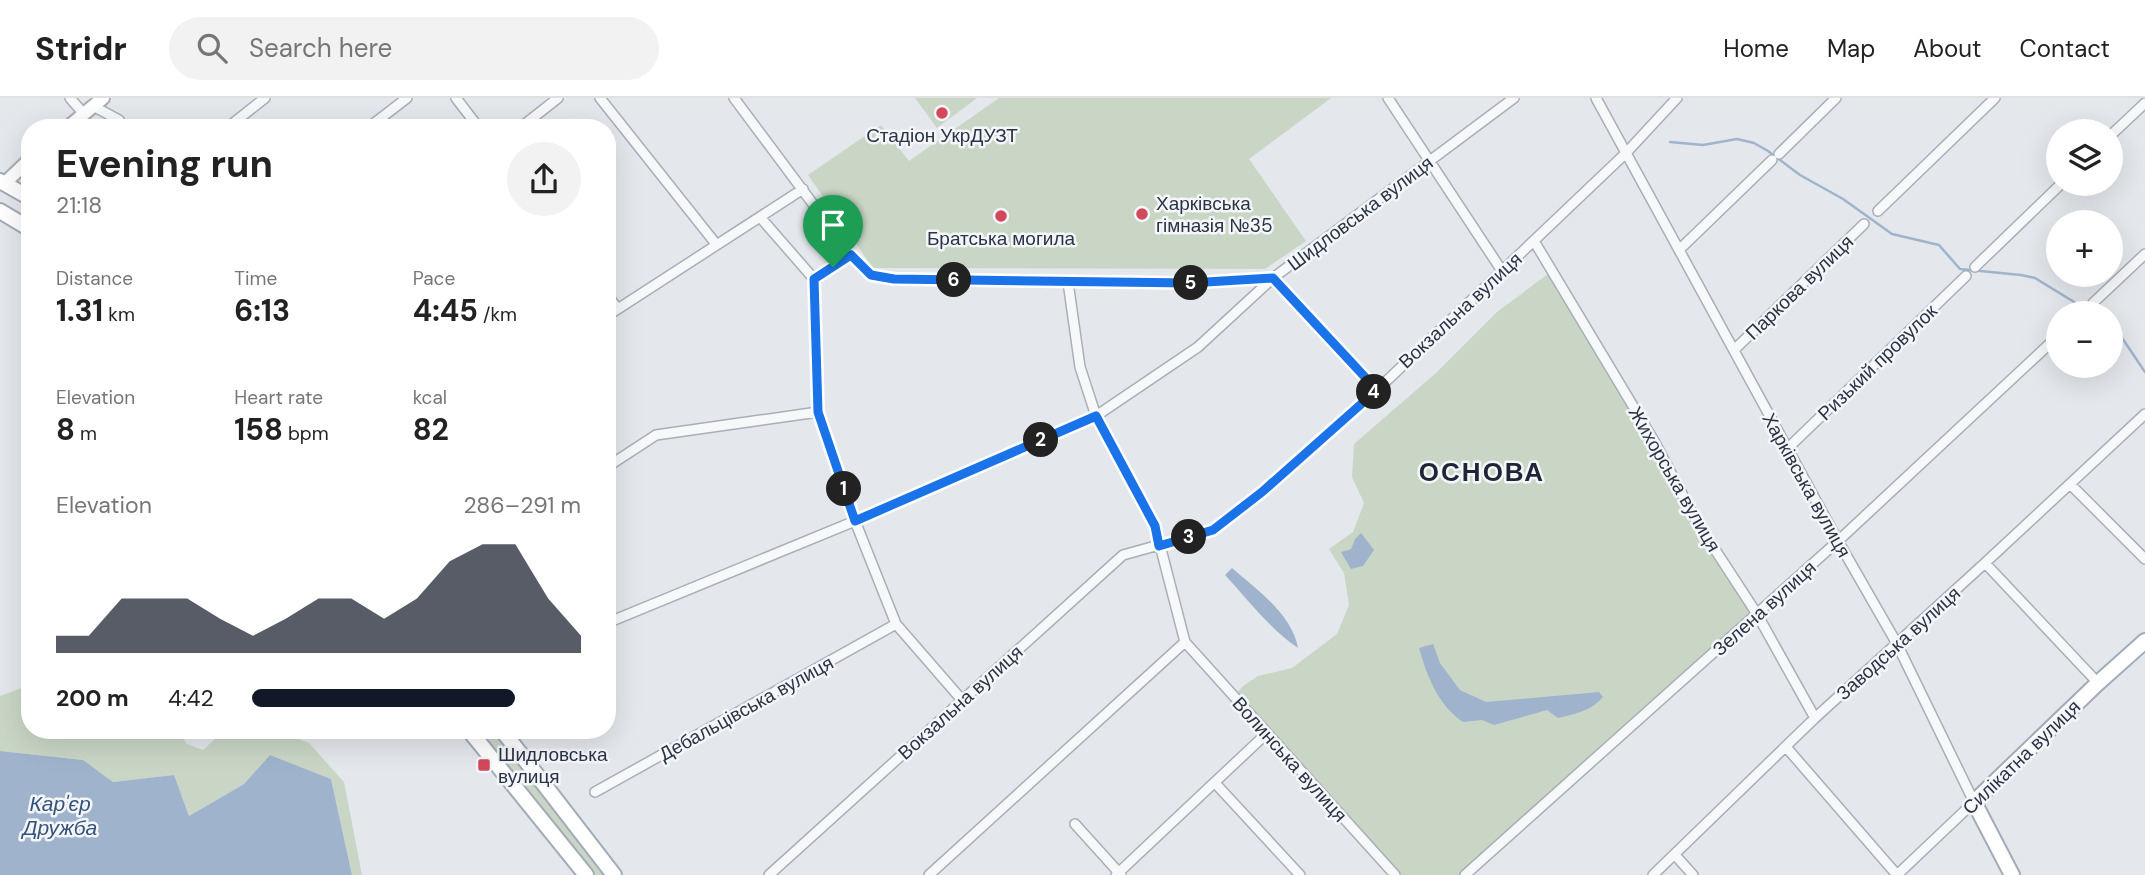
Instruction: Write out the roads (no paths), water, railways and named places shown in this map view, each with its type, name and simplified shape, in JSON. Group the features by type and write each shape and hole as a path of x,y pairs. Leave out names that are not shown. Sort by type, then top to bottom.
{"main road":[{"path":"78,119 93,106"},
{"path":"21,167 2,185 21,194"},
{"path":"0,211 21,224"},
{"name":"Силікатна вулиця","path":"1974,803 2145,640"},
{"path":"476,739 586,875"},
{"path":"509,739 614,875"},
{"name":"Харківська вулиця","path":"1974,803 2012,875"}],"street":[{"path":"70,98 117,119"},
{"path":"238,119 265,98"},
{"path":"380,119 407,98"},
{"path":"456,98 472,119"},
{"path":"531,119 558,98"},
{"path":"600,98 716,244"},
{"path":"734,98 851,255 871,275 882,278 1190,283 1273,278 1377,390"},
{"path":"1388,98 1502,271"},
{"name":"Шидловська вулиця","path":"616,619 855,521 1096,416 1198,347 1273,278 1514,98"},
{"name":"Харківська вулиця","path":"1597,98 1787,449 1896,642 1974,803"},
{"name":"Вокзальна вулиця","path":"769,875 1123,555 1213,530 1262,492 1377,390 1534,241 1626,153 1677,98"},
{"path":"1679,250 1836,98"},
{"path":"1878,211 1995,98"},
{"path":"2123,124 2145,103"},
{"path":"616,306 618,309 803,189"},
{"path":"1975,267 2049,196"},
{"path":"760,217 814,279 818,412 855,521 896,624 962,700"},
{"name":"Паркова вулиця","path":"1734,350 1864,224"},
{"name":"Жихорська вулиця","path":"1534,241 1654,441 1697,522 1756,614 1815,718"},
{"path":"2095,301 2145,254"},
{"path":"814,279 851,255"},
{"name":"Ризький провулок","path":"1787,449 1966,276"},
{"path":"929,875 1185,642 1155,526 1096,416 1080,367 1069,282"},
{"name":"Зелена вулиця","path":"1465,875 1838,541 2046,347"},
{"path":"616,461 656,435 818,412"},
{"name":"Заводська вулиця","path":"1653,875 1896,642 1985,564 2145,414"},
{"path":"2070,484 2145,559"},
{"path":"1985,564 2098,683"},
{"name":"Дебальцівська вулиця","path":"596,792 896,624"},
{"name":"Волинська вулиця","path":"1185,642 1395,875"},
{"path":"1075,824 1118,874 1266,734"},
{"path":"1786,747 1897,875"},
{"path":"1215,783 1300,875"},
{"name":"Силікатна вулиця","path":"1897,875 1974,803"},
{"path":"1675,855 1693,875"}],"water":[{"path":"1361,533 1374,550 1363,566 1351,569 1341,552 1351,549"},
{"path":"1232,568 1281,613 1289,624 1298,648 1269,623 1225,575"},
{"path":"1433,644 1440,663 1460,690 1486,702 1599,692 1603,697 1588,709 1558,718 1547,710 1494,725 1482,720 1463,722 1440,698 1426,669 1419,648"},
{"name":"Кар'єр Дружба","path":"0,751 83,760 113,782 174,775 189,816 244,784 270,755 331,779 352,875 0,875"}],"waterway":[{"path":"1670,142 1703,145 1737,139 1754,143 1800,175 1843,199 1892,234 1939,245 1960,269 2035,278 2072,301"},
{"path":"2123,339 2145,372"}],"place":[{"name":"Стадіон УкрДУЗТ","path":"942,113"},
{"name":"Харківська гімназія №35","path":"1142,214"},
{"name":"Братська могила","path":"1001,216"},
{"name":"Шидловська вулиця","path":"484,765"}],"district":[{"name":"ОСНОВА","path":"1482,472"}]}
